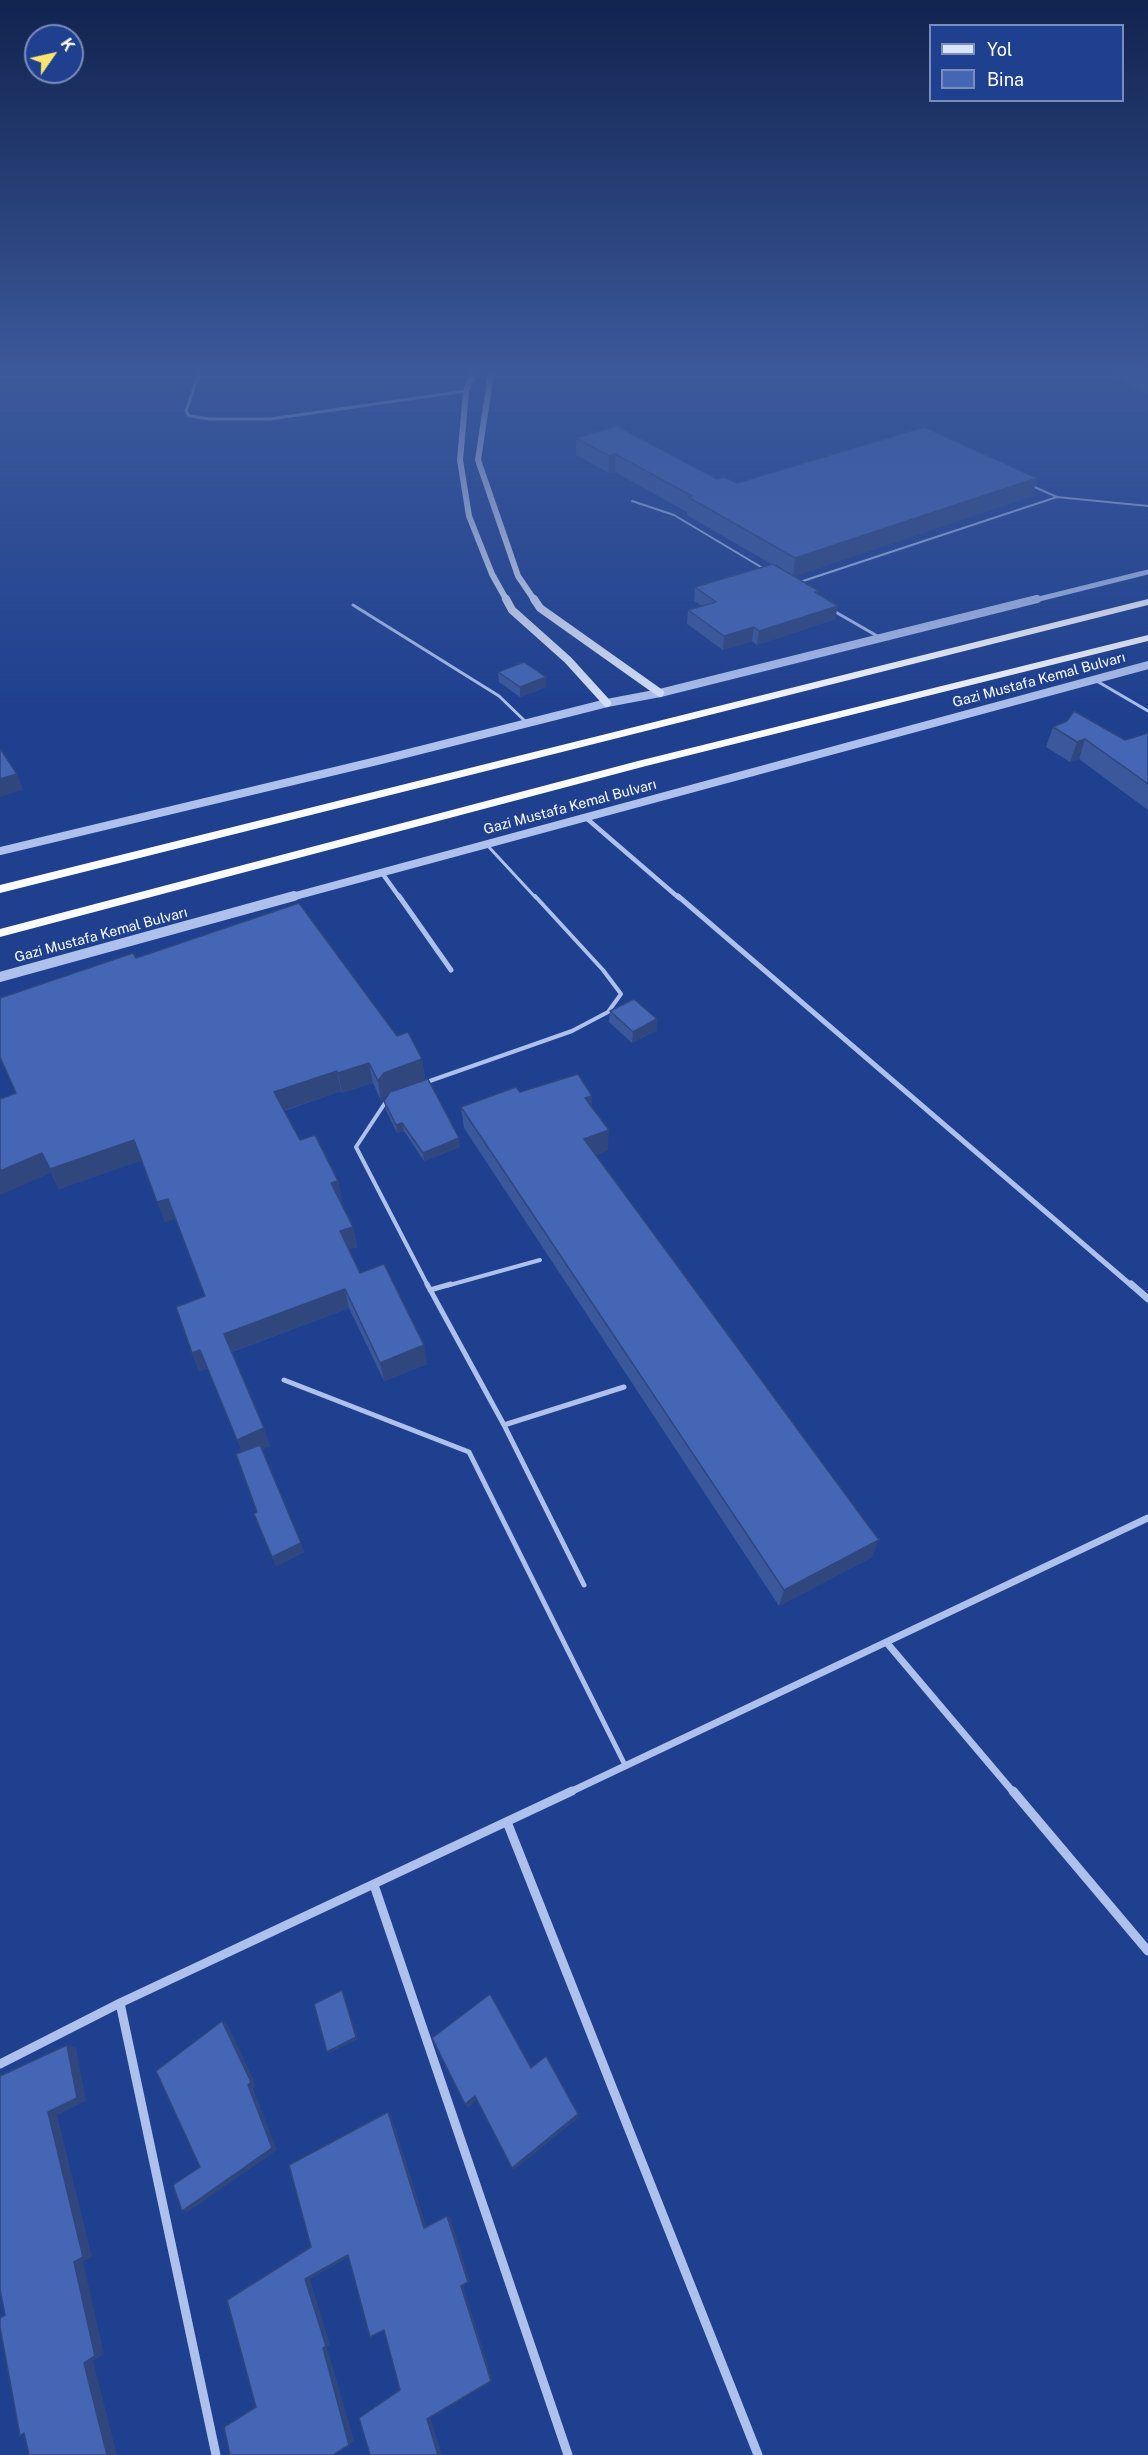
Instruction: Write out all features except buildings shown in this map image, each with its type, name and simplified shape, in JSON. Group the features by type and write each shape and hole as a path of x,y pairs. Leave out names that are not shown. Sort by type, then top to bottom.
{"highway":[{"path":"0,889 1148,602"},
{"name":"Gazi Mustafa Kemal Bulvarı","path":"0,933 631,766 1148,638"}],"main road":[{"path":"464,488 468,516 492,574 512,610 568,660 607,703"},
{"path":"488,488 518,576 540,608 660,693"}],"street":[{"path":"0,851 607,703 660,693 1148,572"},
{"name":"Gazi Mustafa Kemal Bulvarı","path":"0,977 487,845 585,816 1148,666"},
{"path":"585,816 1148,1299"},
{"path":"382,873 451,970"},
{"path":"0,2064 120,2003 1148,1518"},
{"path":"887,1643 1148,1951"},
{"path":"507,1822 758,2455"},
{"path":"374,1885 568,2455"},
{"path":"120,2003 216,2455"}],"lane":[{"path":"1035,488 1057,497 1148,506"},
{"path":"791,585 1057,497"},
{"path":"632,501 674,515 772,573"},
{"path":"353,605 499,696 528,724"},
{"path":"830,608 879,638"},
{"path":"1095,680 1148,711"},
{"path":"418,1086 572,1031 608,1012 621,994 603,970 487,845"},
{"path":"389,1097 356,1147 430,1290 504,1425 584,1585"},
{"path":"430,1290 540,1260"},
{"path":"284,1380 469,1452 625,1765"},
{"path":"504,1425 624,1387"}]}
